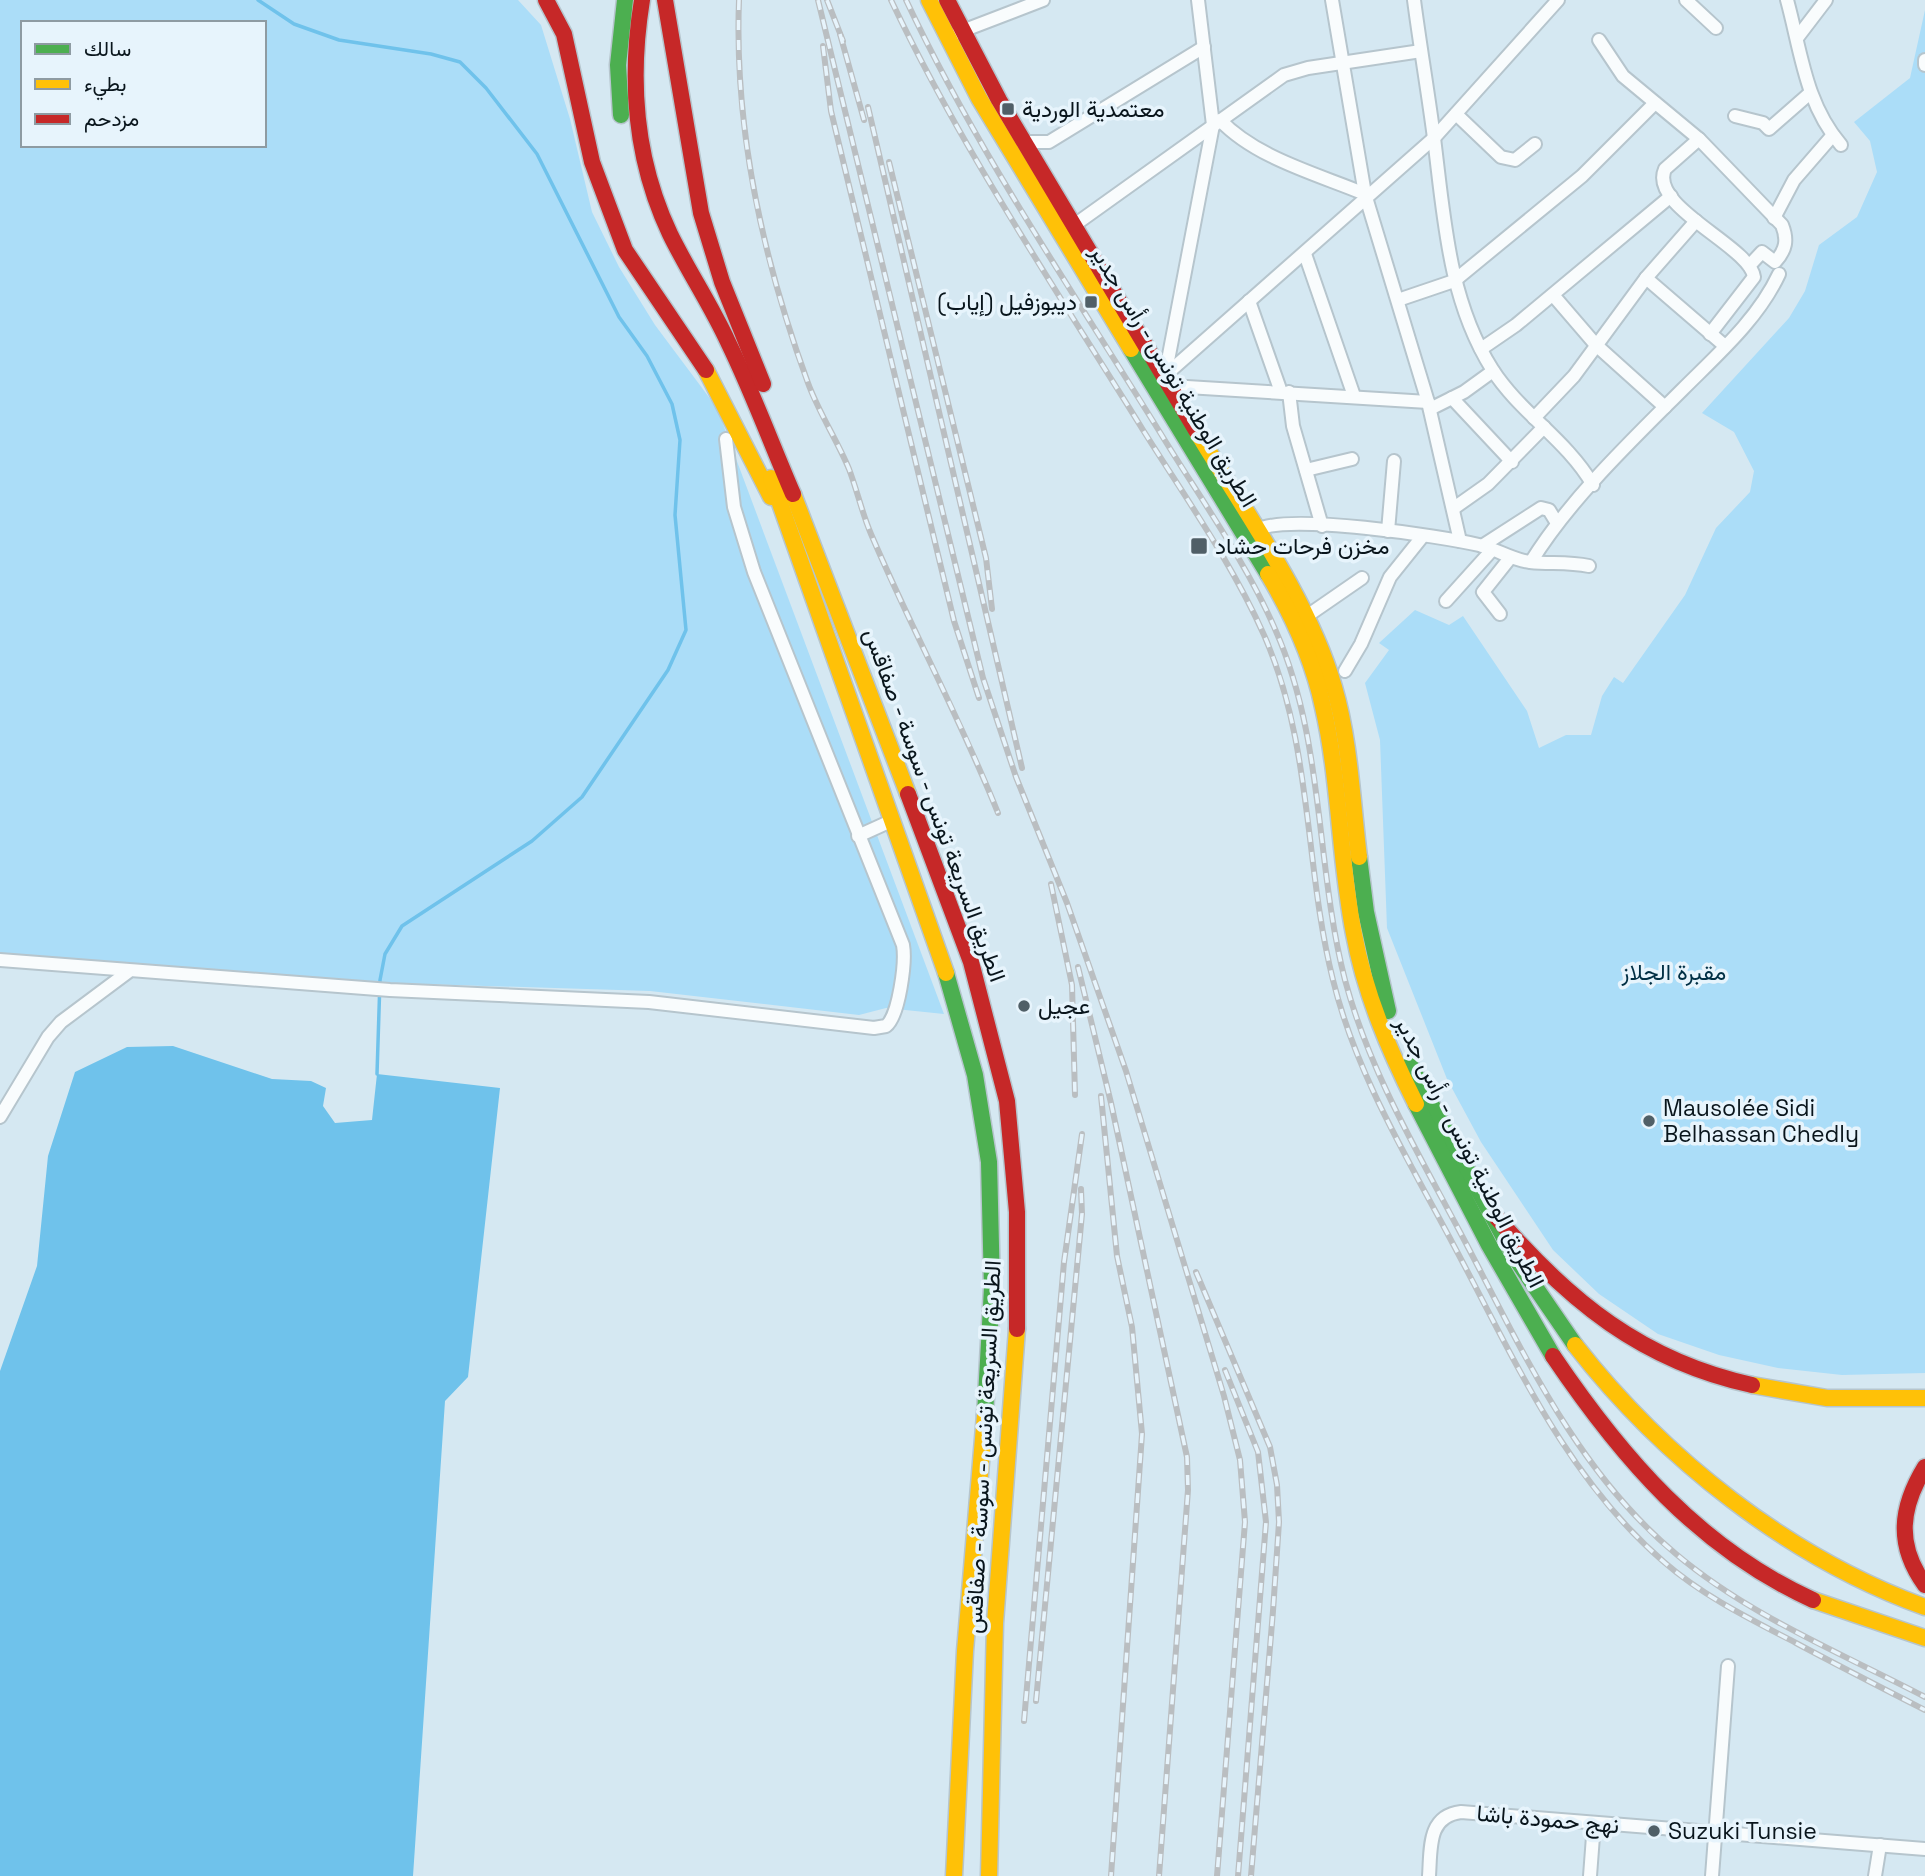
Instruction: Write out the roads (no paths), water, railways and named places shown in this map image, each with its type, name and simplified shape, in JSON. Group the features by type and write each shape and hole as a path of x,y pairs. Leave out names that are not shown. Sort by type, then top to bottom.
{"main road":[{"path":"546,0 564,34 592,163 625,250 701,361 752,466 787,524"},
{"name":"الطريق السريعة تونس - سوسة - صفاقس","path":"625,0 618,65 624,140 652,228 738,395 942,957 975,1075 989,1162 992,1212 988,1380 965,1651 954,1876"},
{"name":"الطريق السريعة تونس - سوسة - صفاقس","path":"642,0 635,59 638,134 652,190 664,221 731,348 780,468 808,526 971,962 1007,1101 1017,1212 1018,1312 995,1623 989,1876"},
{"path":"665,0 701,214 722,282 793,460 807,505 808,526"},
{"name":"الطريق الوطنية تونس - رأس جدير","path":"929,0 1024,142 1163,383 1296,625 1317,679 1324,709 1352,922 1371,1000 1410,1094 1522,1306 1555,1361 1584,1403 1649,1484 1691,1522 1735,1556 1776,1582 1819,1602 1871,1624 1925,1638"},
{"name":"الطريق الوطنية تونس - رأس جدير","path":"947,0 954,35 979,98 1257,530 1307,616 1335,685 1341,715 1366,912 1384,1002 1413,1073 1483,1202 1555,1318 1621,1399 1699,1475 1785,1536 1873,1586 1925,1607"},
{"path":"1483,1202 1540,1266 1592,1313 1621,1334 1681,1365 1744,1385 1811,1398 1844,1401 1925,1398"},
{"path":"1925,1467 1906,1501 1902,1519 1908,1559 1925,1585"}],"street":[{"path":"954,35 1043,0"},
{"path":"1163,383 1216,122 1198,0"},
{"path":"1332,0 1366,196 1429,405 1460,541"},
{"path":"1414,0 1434,138 1442,217 1454,281 1481,349 1493,371 1539,422 1566,447 1592,485"},
{"path":"1686,0 1716,28"},
{"path":"1774,218 1794,180 1837,140 1809,94 1787,0"},
{"path":"1797,38 1826,0"},
{"path":"1163,383 1249,301 1434,138 1555,1"},
{"path":"1599,40 1623,76 1699,139 1782,225 1787,237 1783,253 1775,262 1762,252 1749,266"},
{"path":"1024,142 1049,142 1204,47"},
{"path":"1073,226 1284,75 1308,68 1421,51"},
{"path":"1735,116 1763,123 1769,129 1809,94"},
{"path":"1398,300 1454,281 1582,176 1655,103"},
{"path":"1456,114 1502,157 1515,160 1535,144"},
{"path":"1216,122 1259,148 1366,196"},
{"path":"1699,139 1663,174 1671,196 1754,272 1752,282 1710,334"},
{"path":"1481,349 1516,326 1671,196"},
{"path":"1454,508 1512,462 1646,278 1696,221"},
{"path":"1305,254 1354,396"},
{"path":"1531,562 1557,523 1741,330 1772,290 1779,274"},
{"path":"1646,278 1726,346"},
{"path":"1553,295 1596,345 1665,407"},
{"path":"1249,301 1285,392 1322,526"},
{"path":"1163,383 1354,396 1429,405 1452,398 1493,371"},
{"path":"1452,398 1512,462"},
{"path":"0,960 128,972 390,990 649,1002 874,1028 886,1026 894,1016 904,953 754,572 734,507 726,439"},
{"path":"1306,470 1352,459"},
{"path":"1388,531 1394,461"},
{"path":"1446,601 1487,548 1541,508 1549,510 1557,523"},
{"path":"1257,530 1279,523 1388,531 1460,541 1510,558 1531,562 1559,561 1588,566"},
{"path":"1345,671 1361,645 1390,577 1422,537"},
{"path":"1500,614 1483,592 1510,558"},
{"path":"1307,616 1362,578"},
{"path":"858,836 891,821"},
{"path":"0,1117 48,1037 61,1022 128,972"},
{"path":"1712,1876 1728,1666"},
{"name":"نهج حمودة باشا","path":"1429,1876 1432,1834 1439,1820 1461,1812 1925,1849"},
{"path":"1590,1876 1594,1823"},
{"path":"1875,1876 1880,1845"}],"waterway":[{"path":"258,0 294,24 339,40 431,54 460,62 486,88 537,154 619,317 647,356 672,404 680,440 675,515 686,630 668,670 582,797 532,841 402,926 385,954 380,980 377,1074"}],"railway":[{"path":"739,0 741,98 747,146 765,242 792,337 812,394 849,469 871,534 998,813"},
{"path":"818,0 983,678 1016,777 1067,903 1126,1071 1224,1396 1240,1460 1245,1522 1217,1876"},
{"path":"827,0 843,41"},
{"path":"891,0 979,165 1238,582 1264,635 1280,677 1291,720 1300,763 1324,937 1333,980 1355,1049 1401,1148 1544,1413 1570,1454 1629,1529 1679,1574 1744,1616 1925,1710"},
{"path":"906,0 963,112 1060,274 1250,578 1275,629 1291,671 1303,715 1335,936 1355,1013 1381,1078 1411,1140 1528,1362 1553,1404 1608,1484 1640,1520 1676,1554 1733,1596 1764,1614 1925,1697"},
{"path":"840,34 864,120"},
{"path":"823,46 831,111 954,621 979,698"},
{"path":"868,107 1022,768"},
{"path":"889,162 986,558 992,609"},
{"path":"1051,884 1072,985 1075,1095"},
{"path":"1078,967 1111,1103 1187,1457 1188,1490 1159,1876"},
{"path":"1101,1096 1117,1256 1132,1327 1142,1434 1111,1876"},
{"path":"1024,1721 1064,1262 1082,1134"},
{"path":"1036,1701 1082,1214 1081,1189"},
{"path":"1196,1272 1270,1447 1277,1485 1279,1522 1251,1876"},
{"path":"1225,1370 1258,1452 1266,1522 1238,1876"}],"place":[{"name":"معتمدية الوردية","path":"1008,109"},
{"name":"ديبوزفيل (إياب)","path":"1091,302"},
{"name":"مخزن فرحات حشاد","path":"1199,546"},
{"name":"عجيل","path":"1024,1006"},
{"name":"Mausolée Sidi Belhassan Chedly","path":"1649,1121"},
{"name":"Suzuki Tunsie","path":"1654,1831"}],"park label":[{"name":"مقبرة الجلاز","path":"1674,972"}]}
